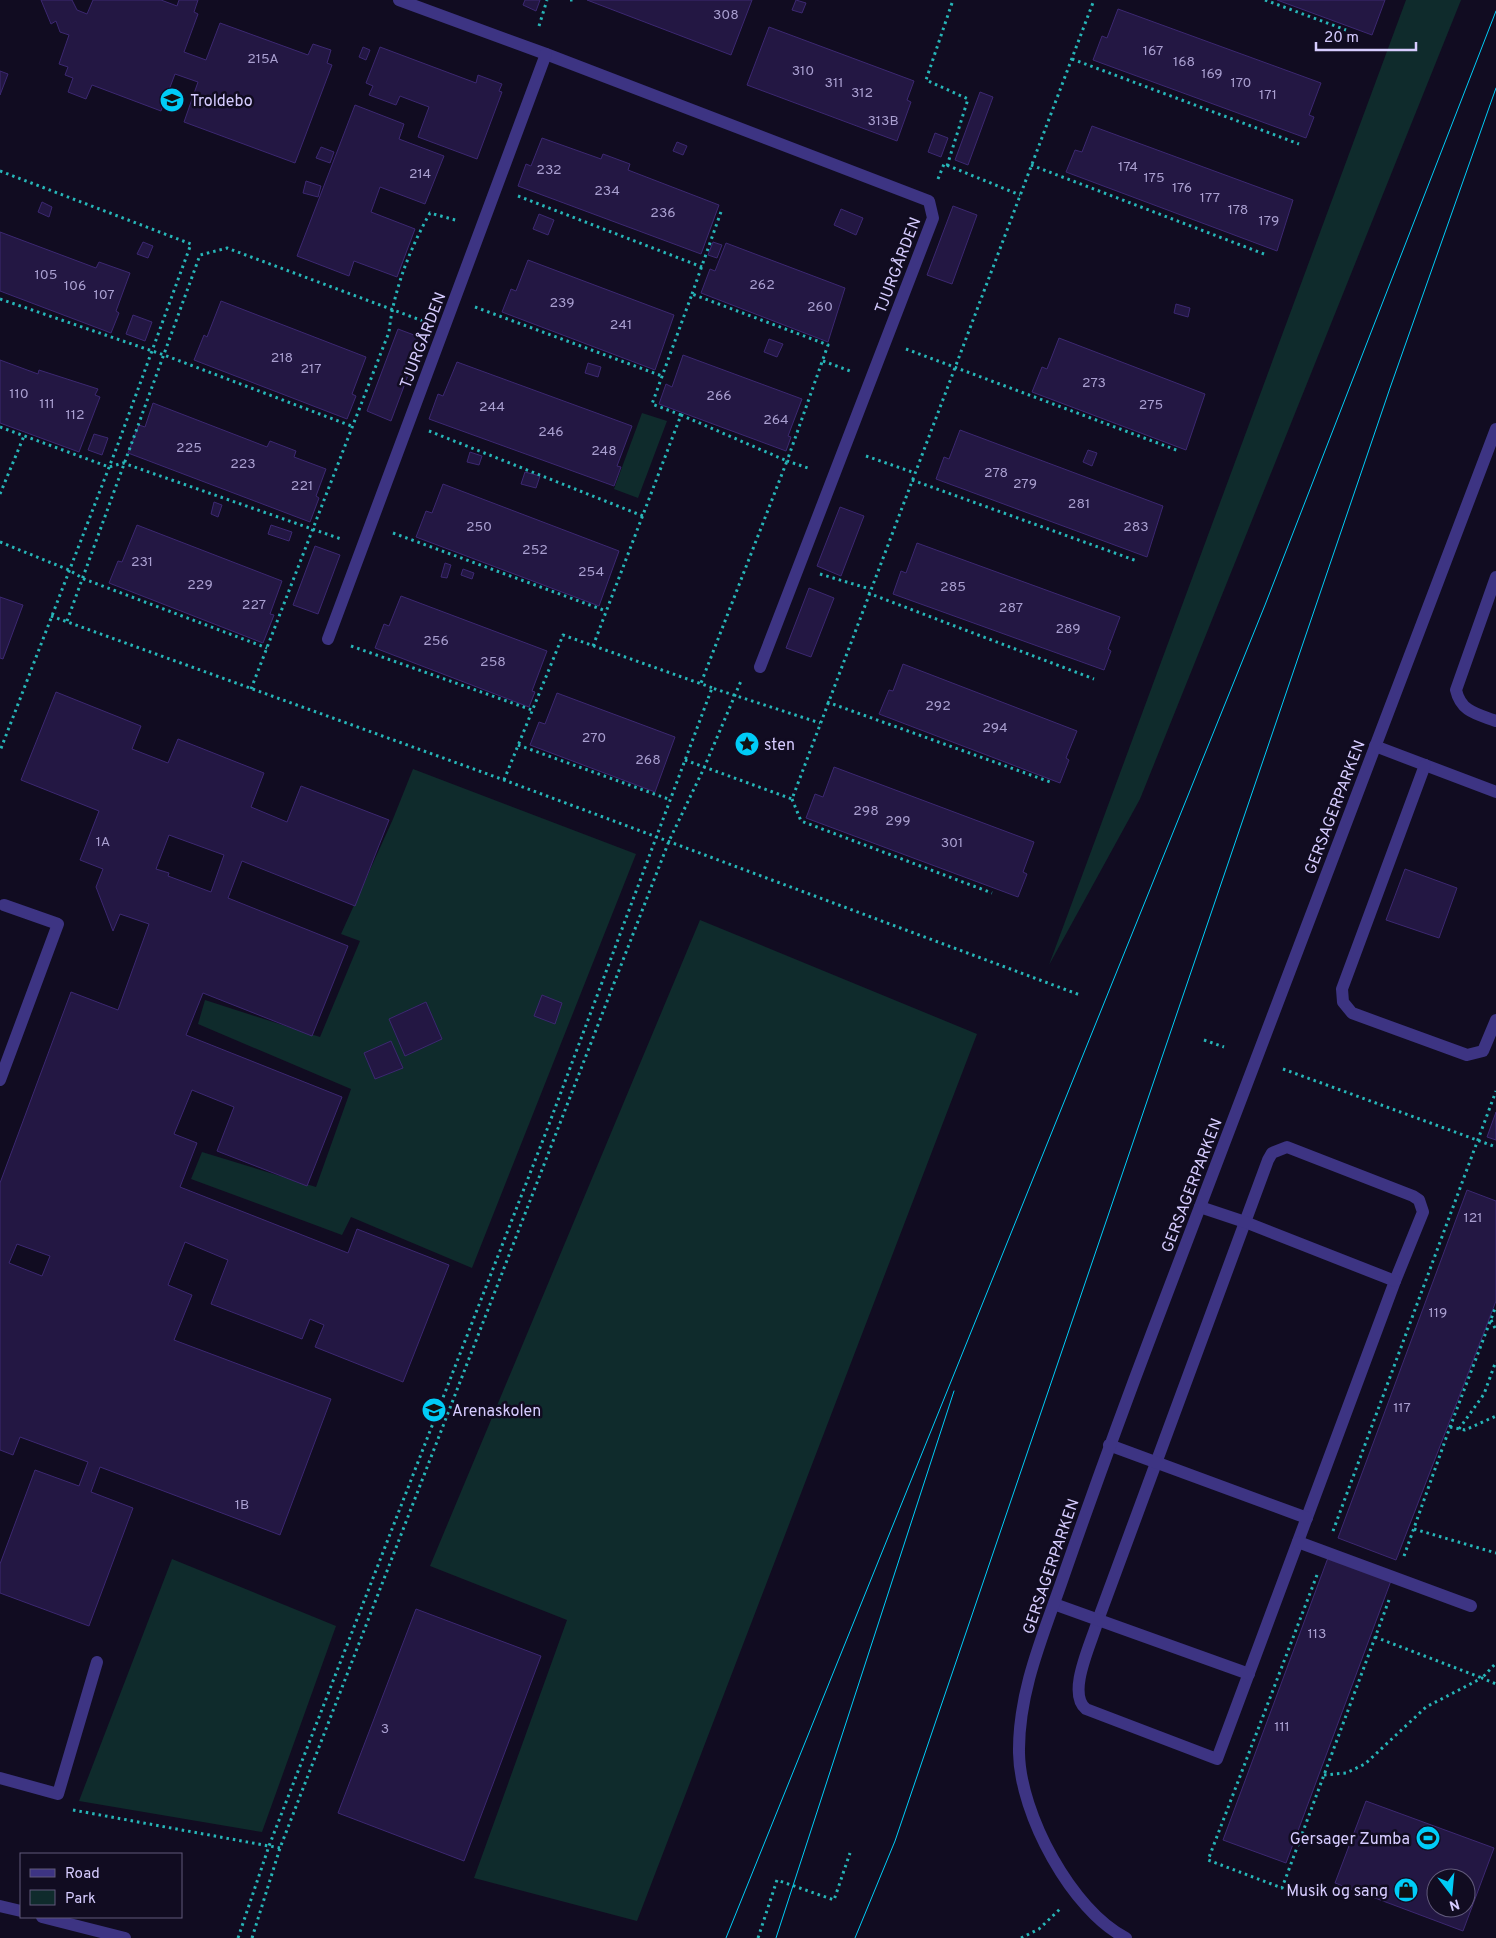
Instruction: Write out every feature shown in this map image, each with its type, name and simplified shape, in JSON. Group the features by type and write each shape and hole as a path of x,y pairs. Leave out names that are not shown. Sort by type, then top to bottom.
{"street":[{"name":"TJURGÅRDEN","path":"399,0 546,54 929,201 933,218 760,667"},
{"name":"TJURGÅRDEN","path":"328,639 442,328 455,300 546,54"},
{"name":"GERSAGERPARKEN","path":"1126,1938 1107,1929 1077,1894 1048,1852 1028,1800 1019,1755 1025,1690 1109,1445 1496,429"},
{"path":"1496,577 1456,690 1460,704 1467,710 1496,721"},
{"path":"1375,746 1496,792"},
{"path":"1425,765 1342,989 1343,1002 1352,1013 1467,1055 1483,1051 1496,1020"},
{"path":"0,1080 58,924 4,905"},
{"path":"1287,1147 1419,1200 1423,1212 1396,1280 1217,1759 1086,1709 1078,1699 1077,1685 1098,1620 1272,1153 1287,1147"},
{"path":"1200,1207 1245,1222 1396,1280"},
{"path":"1109,1445 1307,1518"},
{"path":"1298,1542 1471,1606"},
{"path":"1054,1604 1249,1674"},
{"path":"0,1778 58,1794 96,1662"},
{"path":"0,1906 20,1911"},
{"path":"46,1918 124,1938"}],"path":[{"path":"570,0 576,0"},
{"path":"947,166 968,99 926,80 953,0"},
{"path":"992,893 801,821 792,799 827,702 1094,0"},
{"path":"1265,0 1346,30"},
{"path":"1072,58 1299,144"},
{"path":"929,201 944,164 1020,195"},
{"path":"1031,165 1264,254"},
{"path":"0,171 191,244 109,467 0,750"},
{"path":"496,188 702,266"},
{"path":"722,209 652,404 787,461 833,477"},
{"path":"251,689 354,427 389,332 392,309 420,230 430,213 460,221 463,212"},
{"path":"67,621 84,579 123,463 200,255 227,248 442,328"},
{"path":"692,294 828,345 787,461 701,684"},
{"path":"0,299 164,355 354,427"},
{"path":"455,300 662,376"},
{"path":"885,342 955,366 1179,451"},
{"path":"593,646 681,415"},
{"path":"408,422 643,516"},
{"path":"0,427 109,467 123,463 363,546"},
{"path":"0,494 24,436"},
{"path":"844,448 915,473"},
{"path":"912,480 1137,561"},
{"path":"371,524 606,611"},
{"path":"0,542 69,570 84,579 267,648"},
{"path":"799,567 869,591 1094,679"},
{"path":"51,616 504,780 1080,995"},
{"path":"504,780 563,636 735,696"},
{"path":"328,639 532,710"},
{"path":"252,1938 280,1848 669,841 704,768 741,680 760,667"},
{"path":"238,1938 269,1846 545,1136 712,688 820,723"},
{"path":"827,702 1053,783"},
{"path":"518,744 671,800"},
{"path":"685,760 792,799"},
{"path":"1204,1040 1224,1047"},
{"path":"1283,1069 1496,1148"},
{"path":"1491,1319 1496,1330"},
{"path":"1459,1429 1484,1394 1496,1361"},
{"path":"1450,1427 1465,1430 1496,1416"},
{"path":"1414,1529 1496,1553"},
{"path":"1375,1637 1496,1684"},
{"path":"1324,1775 1346,1773 1365,1764 1426,1707 1482,1678 1496,1663"},
{"path":"68,1809 280,1848"},
{"path":"758,1938 777,1880 834,1900 850,1853"},
{"path":"1021,1938 1039,1928 1077,1894"}],"green space":[{"path":"1406,0 1461,0 1140,799 1049,965"},
{"path":"642,413 667,421 638,498 614,489"},
{"path":"413,769 636,854 472,1268 351,1217 342,1235 191,1179 202,1152 316,1187 351,1089 198,1024 205,1000 320,1037 360,941 341,934 393,819"},
{"path":"700,920 977,1034 637,1921 474,1878 567,1620 430,1566"},
{"path":"172,1559 336,1626 262,1832 79,1801"}],"building":[{"path":"41,0 72,0 77,10 87,14 93,0 161,0 177,6 179,0 198,0 194,12 198,14 184,52 206,60 220,23 308,55 313,44 331,50 327,63 332,65 295,163 184,122 198,82 175,74 161,111 92,85 86,99 68,92 73,78 65,75 68,67 59,64 69,35 60,32 56,21 51,24"},
{"path":"525,0 540,0 536,11 523,5"},
{"path":"587,0 752,0 731,55"},
{"path":"796,0 806,3 802,13 792,10"},
{"path":"1277,0 1385,0 1372,35"},
{"path":"1118,9 1321,83 1309,115 1314,117 1306,138 1093,60 1102,36 1107,38"},
{"path":"769,27 914,81 907,100 911,102 897,141 747,85"},
{"path":"363,47 370,50 366,60 359,57"},
{"path":"380,47 476,83 478,75 502,84 499,91 502,92 477,159 418,137 429,107 400,96 396,105 369,95 373,86 366,83"},
{"path":"0,71 8,74 0,95"},
{"path":"980,92 993,97 968,165 955,160"},
{"path":"355,105 404,124 399,139 444,156 425,204 380,187 371,212 415,229 397,277 354,261 349,276 297,256"},
{"path":"1092,126 1293,200 1277,251 1066,172 1075,150 1082,152"},
{"path":"935,133 948,138 941,157 928,152"},
{"path":"542,138 601,159 603,154 630,164 628,170 719,205 701,254 518,186 526,164 531,166"},
{"path":"677,142 687,146 683,155 673,151"},
{"path":"321,147 334,152 330,163 316,158"},
{"path":"306,181 321,186 318,197 303,193"},
{"path":"42,202 52,207 49,217 38,212"},
{"path":"953,206 977,215 952,284 927,275"},
{"path":"841,209 863,218 856,235 834,225"},
{"path":"539,214 554,220 548,235 533,229"},
{"path":"0,232 96,268 99,262 130,273 116,311 119,313 111,333 0,291"},
{"path":"143,242 153,246 148,258 137,254"},
{"path":"713,242 722,245 717,258 708,255"},
{"path":"726,243 845,288 828,342 701,293 710,269 715,271"},
{"path":"528,260 674,315 655,370 502,312 511,289 516,291"},
{"path":"221,301 366,357 352,394 356,396 347,419 194,360 204,335 207,337"},
{"path":"1176,304 1190,308 1188,317 1174,313"},
{"path":"133,315 152,322 145,341 126,334"},
{"path":"398,329 422,338 391,421 367,411"},
{"path":"1059,338 1205,394 1186,450 1032,392 1042,367 1047,369"},
{"path":"769,339 783,344 777,357 764,352"},
{"path":"683,355 802,399 788,436 791,437 786,451 659,404 666,384 672,387"},
{"path":"0,360 38,374 39,370 98,389 95,395 100,397 79,452 0,423"},
{"path":"457,362 632,426 617,466 621,467 614,486 429,419 438,394 443,396"},
{"path":"588,363 601,367 598,377 585,373"},
{"path":"153,403 267,447 270,441 296,451 294,457 326,469 316,496 319,498 310,522 128,453 139,425 145,427"},
{"path":"960,430 1163,506 1147,557 936,479 944,457 949,459"},
{"path":"94,434 108,438 102,455 88,450"},
{"path":"1088,450 1097,453 1092,466 1083,462"},
{"path":"470,452 482,456 479,465 467,462"},
{"path":"525,472 540,476 536,488 521,484"},
{"path":"443,484 619,551 599,606 416,537 426,511 432,513"},
{"path":"214,502 222,505 218,517 211,514"},
{"path":"840,507 864,516 841,576 817,566"},
{"path":"137,525 282,581 270,614 274,615 263,643 109,583 118,561 122,562"},
{"path":"271,525 292,532 289,541 268,534"},
{"path":"917,543 1120,617 1108,649 1111,651 1104,670 893,594 901,571 906,573"},
{"path":"315,546 340,555 318,614 293,605"},
{"path":"445,563 451,565 447,578 441,577"},
{"path":"463,569 474,573 472,579 461,575"},
{"path":"809,588 834,598 811,657 786,648"},
{"path":"401,596 547,651 532,691 535,692 529,707 375,648 384,624 389,626"},
{"path":"0,597 23,605 3,659 0,658"},
{"path":"903,664 1077,731 1066,758 1069,760 1060,783 879,714 889,690 893,691"},
{"path":"56,692 141,726 132,749 168,763 178,739 264,773 251,807 287,822 301,786 389,820 355,906 242,861 228,898 348,946 312,1036 203,993 186,1035 342,1097 307,1186 217,1151 234,1107 192,1090 174,1134 197,1143 180,1187 348,1253 357,1229 449,1265 403,1382 315,1347 324,1325 310,1319 302,1339 211,1304 228,1260 185,1242 168,1285 192,1295 174,1340 331,1399 280,1535 100,1467 91,1492 133,1508 89,1626 0,1593 0,1564 35,1470 79,1486 88,1462 20,1437 13,1455 0,1450 0,1183 71,992 118,1010 149,924 120,914 113,931 96,887 103,869 80,860 99,811 21,780","holes":["169,835 224,855 211,892 168,876 169,873 156,869","17,1244 50,1256 42,1276 9,1263"]},
{"path":"557,693 675,737 655,792 530,745 539,722 545,724"},
{"path":"834,767 1034,842 1023,872 1027,874 1018,897 806,818 815,794 823,797"},
{"path":"1405,869 1457,888 1439,938 1386,920"},
{"path":"542,995 562,1003 555,1024 534,1016"},
{"path":"426,1002 442,1039 405,1056 389,1019"},
{"path":"391,1041 403,1068 375,1079 364,1053"},
{"path":"1496,1112 1496,1140 1487,1137"},
{"path":"1467,1190 1496,1201 1496,1301 1396,1560 1338,1538"},
{"path":"1329,1555 1392,1578 1286,1863 1223,1840"},
{"path":"416,1609 541,1656 464,1861 338,1813"},
{"path":"1366,1801 1494,1848 1476,1896 1476,1868 1426,1868 1426,1917 1335,1883"},
{"path":"1428,1918 1468,1918 1463,1931"}],"tram line":[{"path":"726,1938 1265,605 1496,11"},
{"path":"855,1938 895,1841 1390,388 1496,88"},
{"path":"776,1938 954,1391"}],"place":[{"name":"Troldebo","path":"172,100"},
{"name":"sten","path":"747,744"},
{"name":"Arenaskolen","path":"434,1410"},
{"name":"Gersager Zumba","path":"1428,1838"},
{"name":"Musik og sang","path":"1406,1890"}]}
